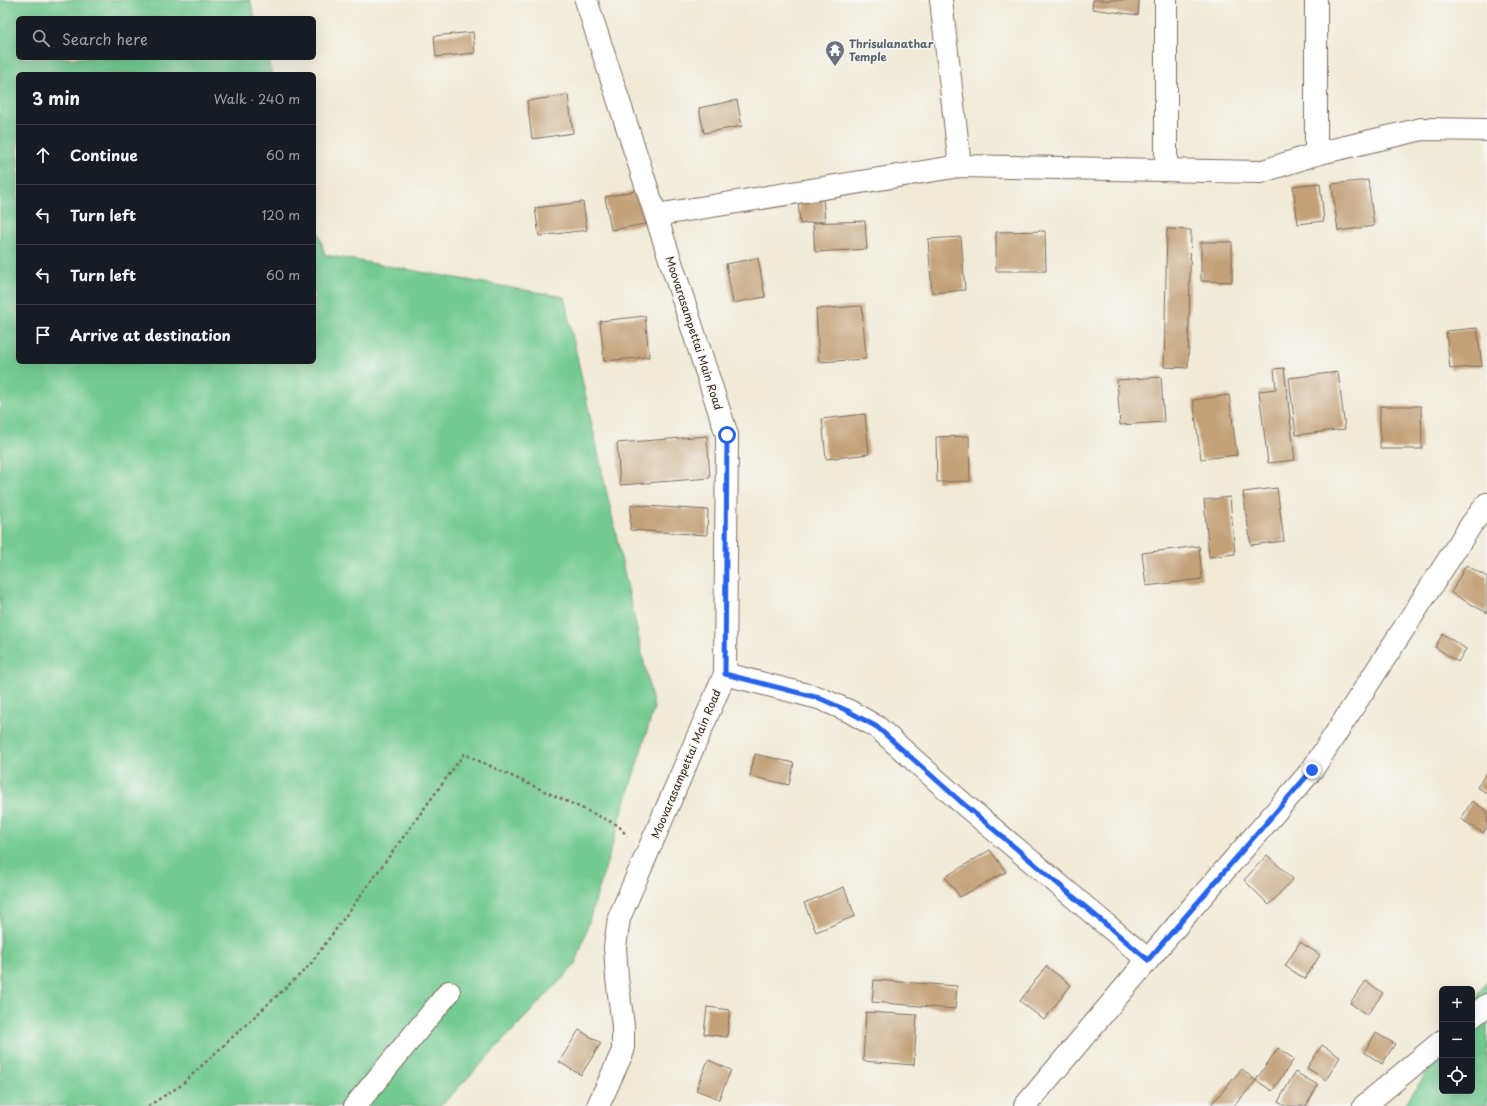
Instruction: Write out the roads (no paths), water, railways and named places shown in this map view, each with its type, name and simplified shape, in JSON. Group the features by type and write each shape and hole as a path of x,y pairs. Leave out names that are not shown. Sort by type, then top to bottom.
{"street":[{"name":"Moovarasampettai Main Road","path":"586,0 727,435 725,674 619,918 615,947 623,1026 623,1051 598,1106"},
{"path":"941,0 960,166"},
{"path":"1166,0 1166,170"},
{"path":"1316,0 1316,154"},
{"path":"656,215 960,166 1260,172 1316,154 1422,129 1487,130"},
{"path":"1025,1106 1148,960 1312,770 1471,525 1487,504"},
{"path":"725,674 819,698 848,711 877,727 960,801 1148,960"},
{"path":"355,1106 449,992"},
{"path":"1475,1015 1487,1005"},
{"path":"1364,1106 1439,1043"}],"place":[{"name":"Thrisulanathar Temple","path":"835,67"}]}
